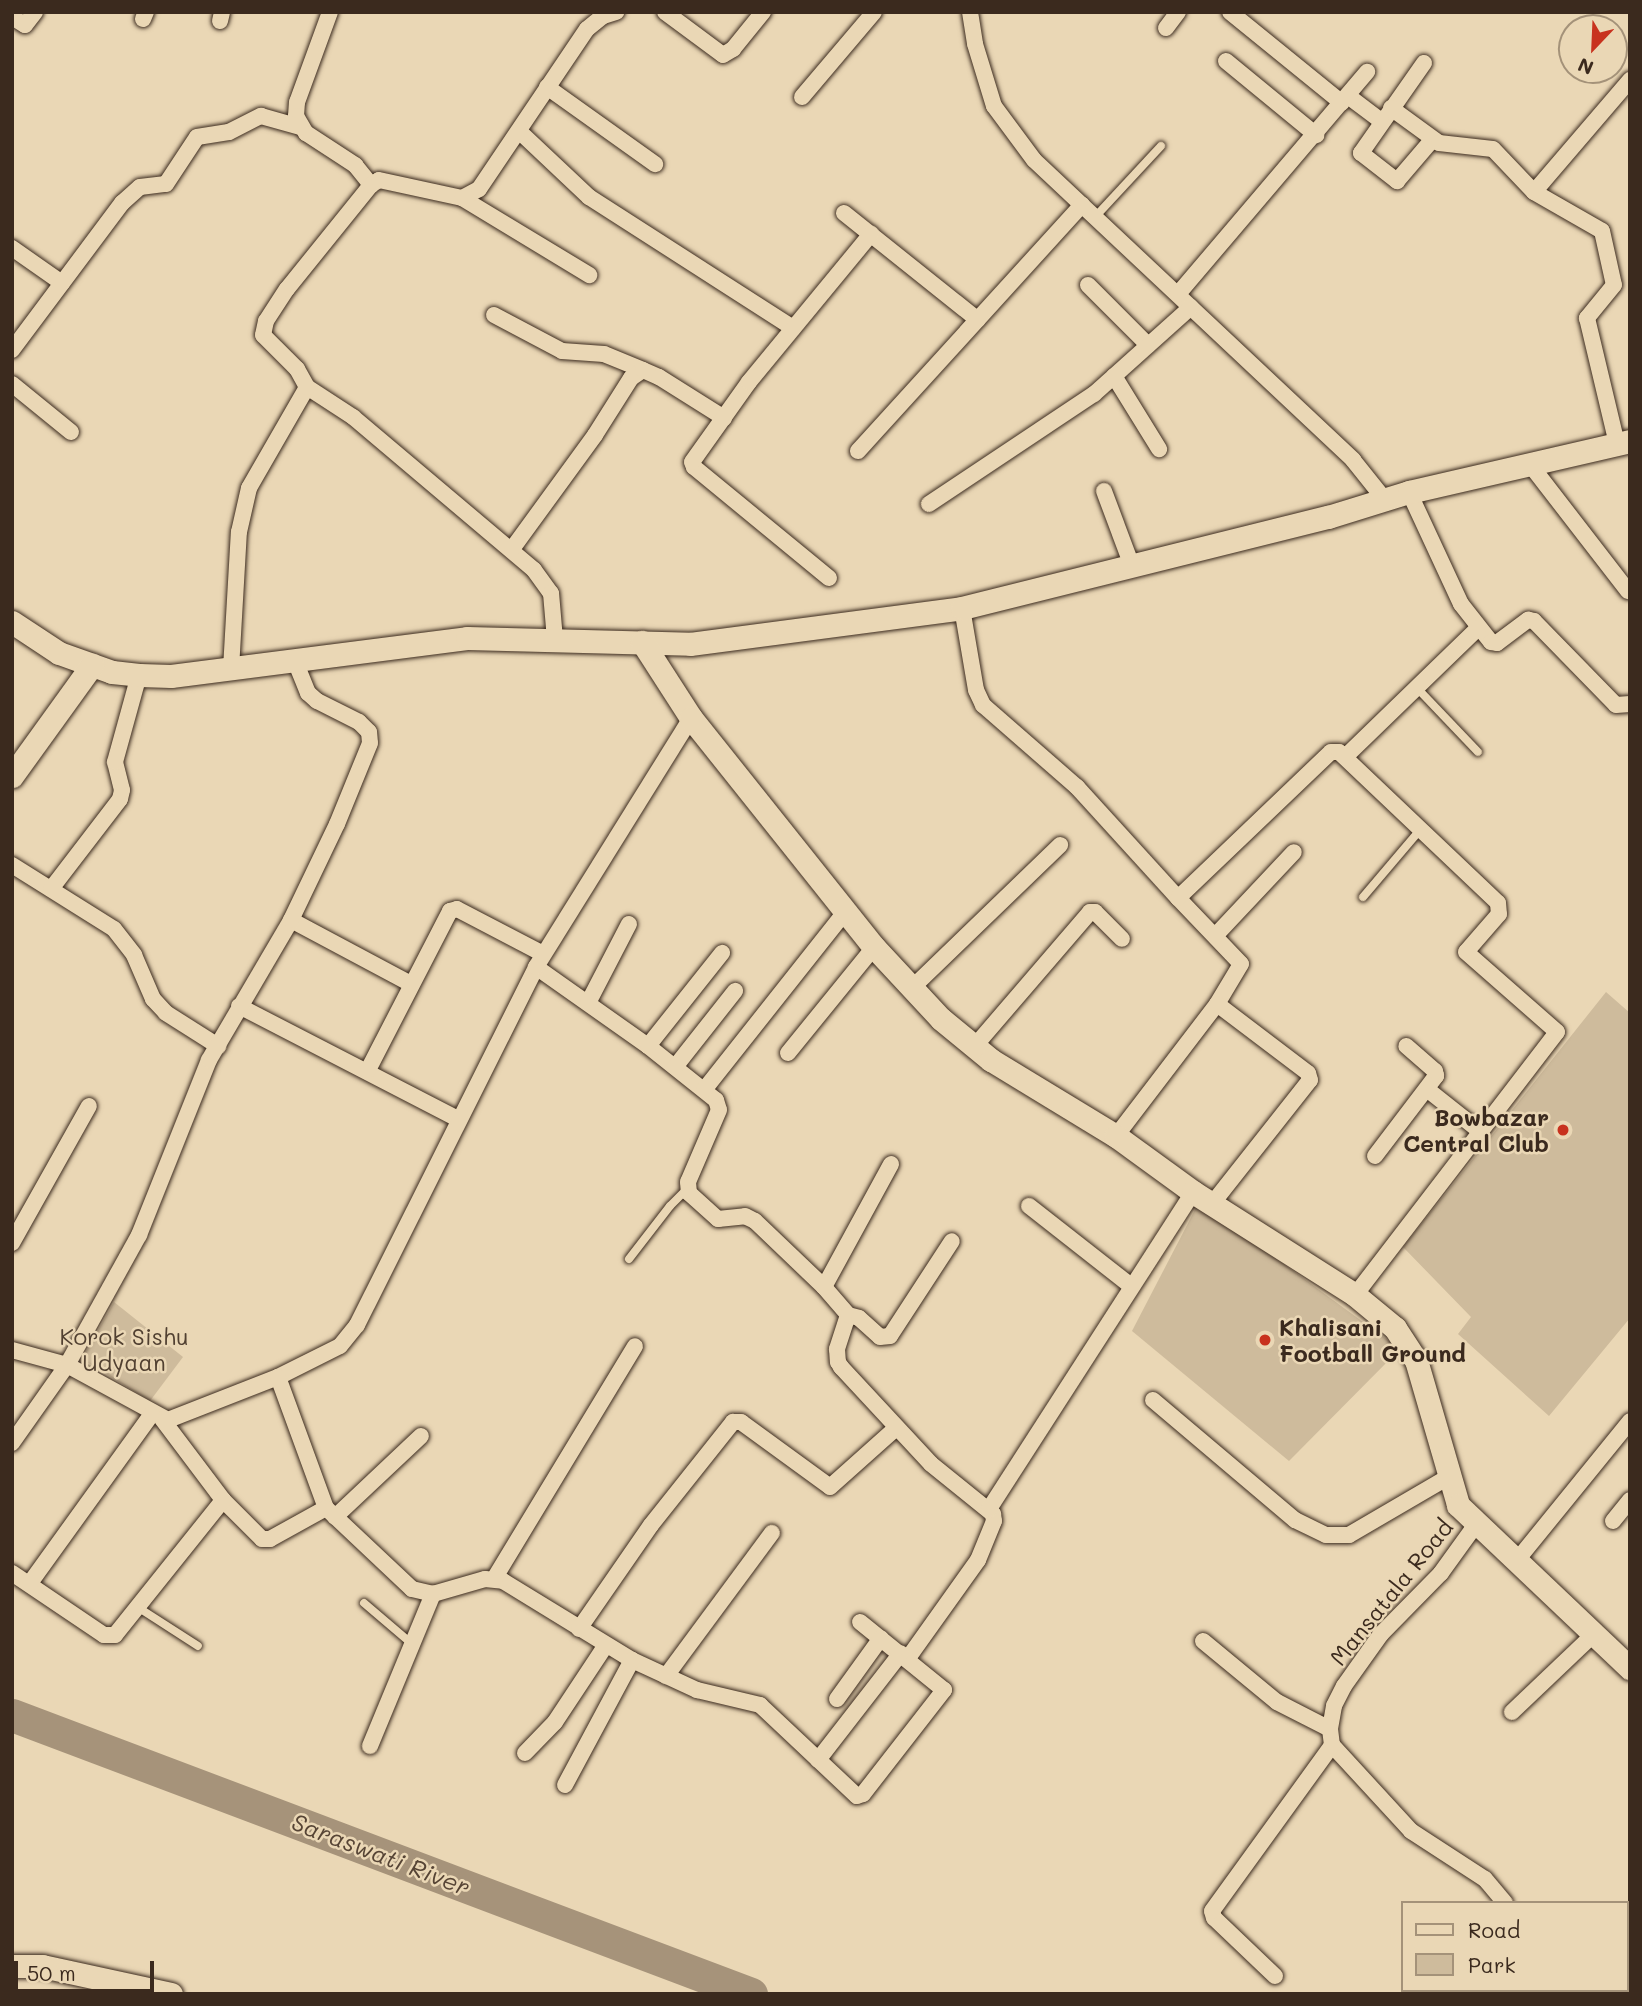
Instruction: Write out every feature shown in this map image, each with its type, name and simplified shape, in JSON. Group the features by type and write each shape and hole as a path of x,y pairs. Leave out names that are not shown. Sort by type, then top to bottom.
{"street":[{"path":"12,17 25,25 34,12"},
{"path":"300,127 296,116 297,102 330,12"},
{"path":"462,198 478,189 520,132 547,86 587,29 603,16 616,12"},
{"path":"665,12 723,55 733,49 762,12"},
{"path":"802,97 874,12"},
{"path":"970,12 975,44 995,106 1034,160 1353,460 1385,500"},
{"path":"1166,27 1178,12"},
{"path":"1230,12 1345,99 1381,121"},
{"path":"1226,61 1316,135"},
{"path":"1424,63 1361,153 1395,181 1432,140"},
{"path":"1178,294 1367,72"},
{"path":"1534,192 1606,104 1630,80"},
{"path":"547,86 656,164"},
{"path":"12,622 59,653 112,672 171,676 467,638 690,643 962,608 1328,517 1409,492 1623,442 1587,318 1614,285 1604,237 1591,222 1534,192 1493,149 1432,140 1391,107"},
{"path":"12,349 133,191 166,184 197,137 229,132 261,116 300,127 355,165 371,185"},
{"path":"520,132 589,197 793,328"},
{"path":"555,640 551,593 534,570 353,418 307,387 297,369 263,335 266,321 287,289 371,185 379,180 462,198 589,275"},
{"path":"858,451 1082,205"},
{"path":"844,212 978,320"},
{"path":"829,578 694,467 694,459 748,382 871,234"},
{"path":"12,248 62,283"},
{"path":"1088,285 1149,345"},
{"path":"929,504 1085,401 1191,307"},
{"path":"494,314 562,351 604,354 659,377 724,418"},
{"path":"512,549 595,435 631,379 643,370"},
{"path":"1114,376 1159,449"},
{"path":"12,384 71,432"},
{"path":"231,669 239,532 249,488 307,387"},
{"path":"1530,463 1628,590"},
{"path":"1104,491 1132,566"},
{"path":"1409,492 1461,604 1478,628 1495,643 1528,620 1534,621 1616,705 1630,704"},
{"path":"962,608 976,690 983,705 1077,786 1242,965 1217,1004 1116,1136"},
{"path":"1345,757 1415,686 1478,628"},
{"path":"642,642 691,718 874,947 912,988 974,1047 1116,1136 1202,1198 1355,1295 1406,1341 1416,1360 1458,1504 1630,1668"},
{"path":"12,1443 67,1365 139,1235 209,1060 291,920 337,824 370,743 369,732 359,722 317,701 309,693 293,659"},
{"path":"12,776 92,664"},
{"path":"51,889 120,799 122,790 115,762 139,675"},
{"path":"157,1417 179,1418 278,1377 340,1346 357,1325 458,1119 540,961 691,718"},
{"path":"1178,898 1331,752 1345,757 1500,906 1499,914 1466,952 1556,1032 1355,1295"},
{"path":"912,988 1060,845"},
{"path":"1215,936 1294,852"},
{"path":"12,865 114,929 134,955 153,999 166,1013 218,1046"},
{"path":"368,1070 447,914 454,909 540,961 588,1003 716,1100 719,1110 687,1189 718,1219 746,1216 755,1221 824,1287 848,1315 859,1318 880,1336 887,1337 951,1241"},
{"path":"704,1090 846,911"},
{"path":"974,1047 1090,912 1095,912 1122,939"},
{"path":"291,920 411,984"},
{"path":"588,1003 628,924"},
{"path":"788,1053 874,947"},
{"path":"648,1046 722,953"},
{"path":"675,1067 736,991"},
{"path":"989,1509 1131,1286 1202,1198 1310,1080 1308,1073 1217,1004"},
{"path":"239,1006 368,1070 458,1119"},
{"path":"1375,1156 1428,1090 1436,1076 1435,1071 1406,1046"},
{"path":"1428,1090 1481,1132"},
{"path":"12,1243 89,1106"},
{"path":"824,1287 891,1164"},
{"path":"1029,1206 1131,1286"},
{"path":"818,1760 904,1656 982,1552 994,1521 989,1509 943,1475 896,1428 838,1362 837,1349 848,1315"},
{"path":"494,1579 635,1346"},
{"path":"12,1350 67,1365 157,1417 223,1500 258,1536 267,1540 330,1513 421,1436"},
{"path":"278,1377 330,1513 412,1589 433,1594 494,1579 503,1581 632,1660 697,1690 760,1705 853,1793 863,1794 944,1690 860,1622"},
{"path":"1153,1400 1295,1520 1326,1535 1349,1535 1450,1475"},
{"path":"30,1583 157,1417"},
{"path":"1518,1559 1630,1421"},
{"path":"579,1629 651,1525 733,1422 741,1422 830,1487 896,1428"},
{"path":"12,1573 104,1634 120,1632 223,1500"},
{"path":"1613,1521 1630,1500"},
{"name":"Mansatala Road","path":"1332,1745 1330,1728 1334,1706 1366,1654 1381,1634 1441,1573 1477,1522"},
{"path":"666,1676 772,1532"},
{"path":"370,1746 433,1594"},
{"path":"1512,1712 1595,1633"},
{"path":"837,1699 881,1638"},
{"path":"1203,1641 1277,1702 1330,1728"},
{"path":"525,1753 555,1722 606,1645"},
{"path":"565,1785 632,1660"},
{"path":"1275,1976 1213,1918 1212,1911 1332,1745 1411,1831 1485,1879 1504,1901"},
{"path":"12,1966 43,1966 171,1994"}],"lane":[{"path":"1095,217 1161,146"},
{"path":"1415,686 1478,752"},
{"path":"1363,897 1420,830"},
{"path":"629,1259 670,1206 687,1189"},
{"path":"364,1602 411,1643"},
{"path":"139,1608 198,1646"}],"green space":[{"name":"Bowbazar Central Club","path":"1606,992 1630,1013 1630,1318 1549,1416 1458,1334 1471,1317 1403,1247"},
{"name":"Khalisani Football Ground","path":"1199,1202 1400,1349 1289,1461 1132,1331"},
{"name":"Korok Sishu Udyaan","path":"114,1302 183,1357 150,1401 82,1359"}],"waterway":[{"name":"Saraswati River","path":"12,1715 751,1994"}],"place":[{"name":"Bowbazar Central Club","path":"1563,1130"},
{"name":"Khalisani Football Ground","path":"1265,1340"}]}
